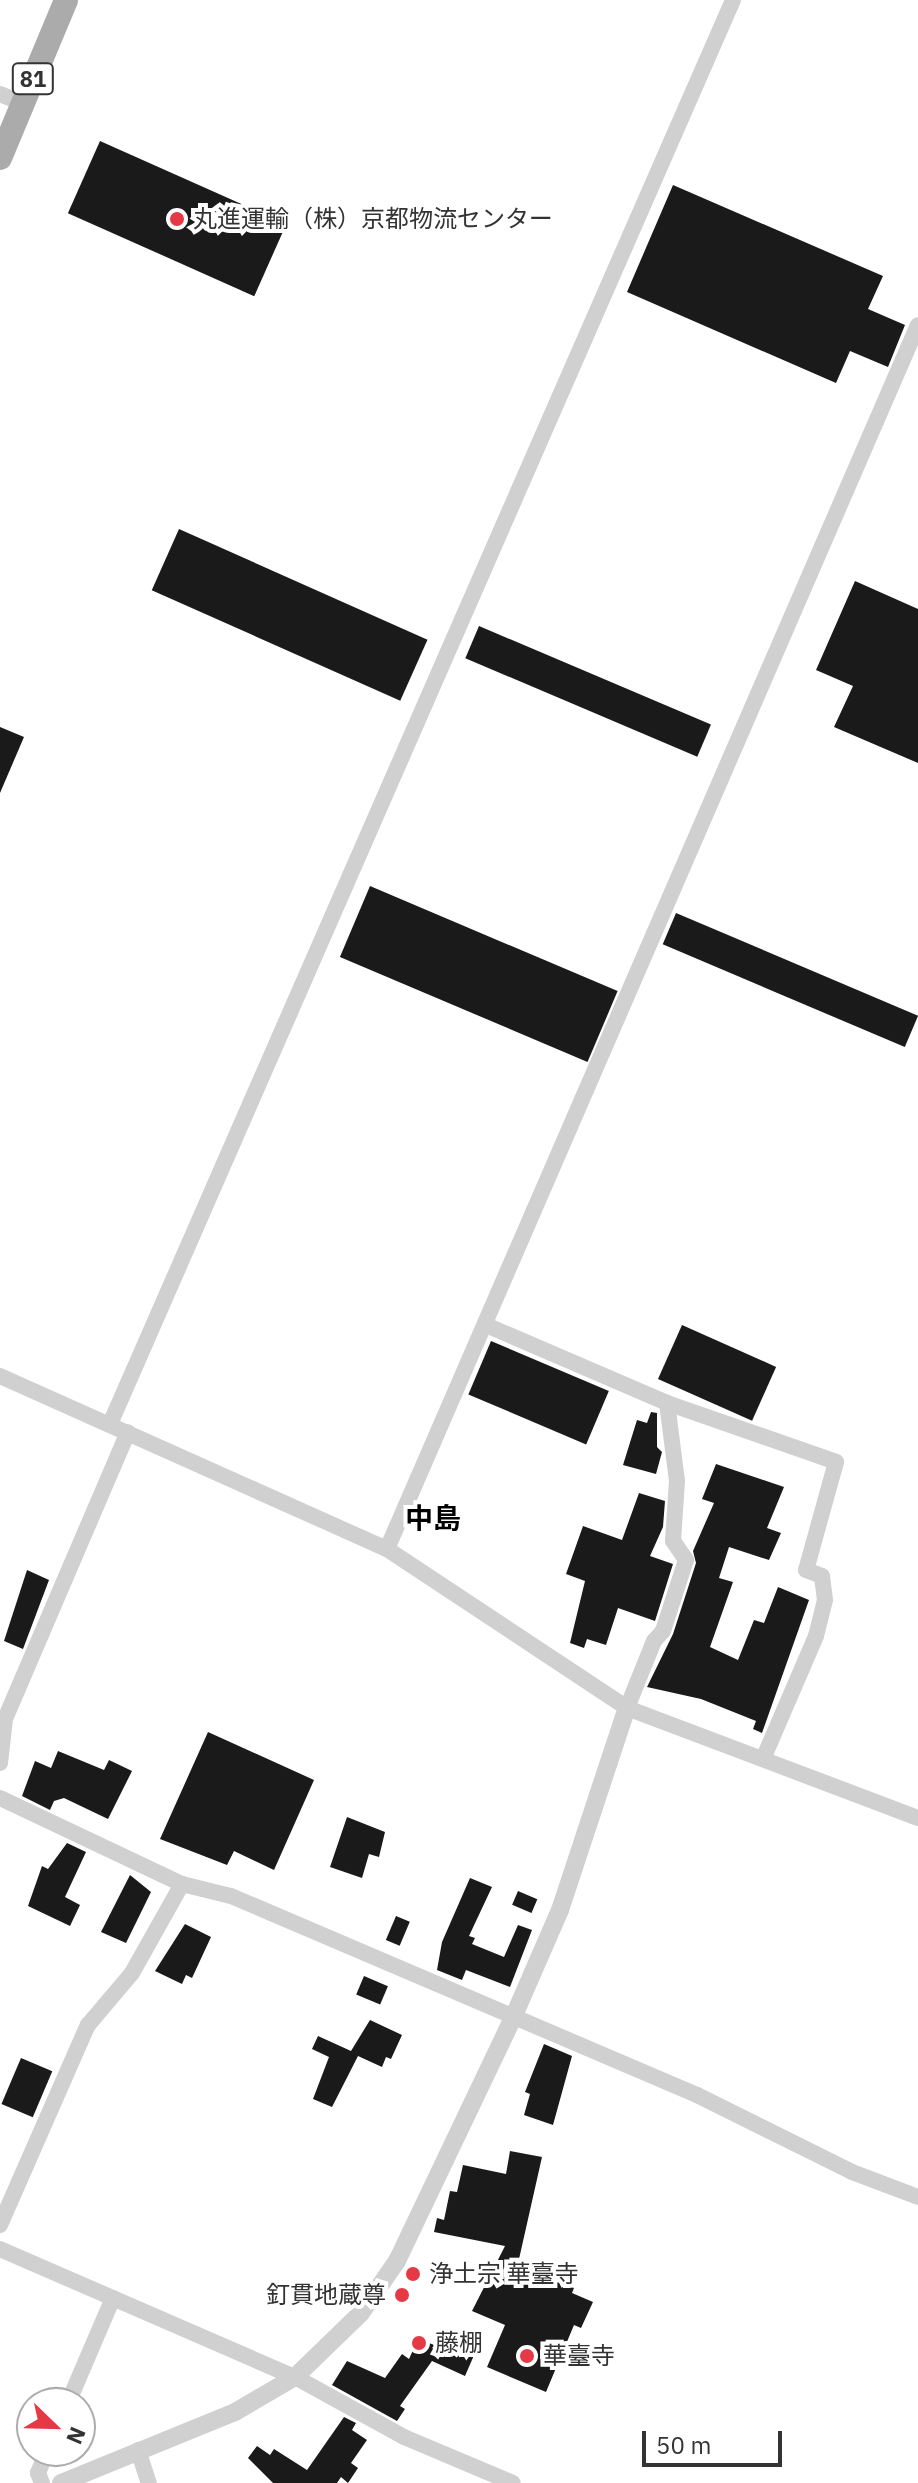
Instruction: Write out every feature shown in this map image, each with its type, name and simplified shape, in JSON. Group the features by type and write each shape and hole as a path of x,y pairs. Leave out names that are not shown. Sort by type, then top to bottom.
{"main road":[{"name":"81","path":"0,158 11,99 66,0"}],"street":[{"path":"110,1424 733,0"},
{"path":"387,1549 918,325"},
{"path":"486,1325 667,1403 836,1462 806,1570 822,1576 825,1600 816,1636 763,1759"},
{"path":"0,1376 387,1549 627,1708 918,1818"},
{"path":"61,2483 235,2412 295,2377 361,2313 397,2261 513,2018 560,1910 627,1708 654,1641 663,1631 686,1560 673,1541 677,1481 667,1403"},
{"path":"0,1763 5,1719 128,1432"},
{"path":"0,1798 182,1884 231,1896 918,2197"},
{"path":"0,2225 88,2025 132,1973 182,1884"},
{"path":"0,2249 295,2377 404,2437 513,2483"},
{"path":"75,2387 113,2298"},
{"path":"138,2450 149,2483"}],"building":[{"name":"丸進運輸（株）京都物流センター","path":"100,141 286,224 254,296 68,213"},
{"path":"673,185 883,276 868,309 905,325 888,367 850,351 836,383 627,292"},
{"path":"179,529 427,640 400,701 152,590"},
{"path":"855,581 918,609 918,763 834,727 853,686 816,670"},
{"path":"479,626 711,724 697,757 465,658"},
{"path":"0,727 24,737 0,793"},
{"path":"370,886 618,991 588,1062 340,957"},
{"path":"676,913 918,1016 905,1047 663,944"},
{"path":"682,1325 776,1367 752,1421 658,1379"},
{"path":"491,1341 609,1391 586,1444 468,1394"},
{"path":"651,1412 657,1413 657,1447 662,1452 656,1474 623,1465 637,1420 647,1423"},
{"path":"716,1464 784,1487 767,1528 781,1533 769,1560 729,1547 719,1578 733,1582 710,1647 738,1660 754,1620 764,1623 778,1587 809,1600 762,1733 753,1729 756,1721 701,1699 647,1687 673,1634 696,1563 693,1551 714,1503 702,1499"},
{"path":"639,1493 665,1501 663,1527 650,1556 673,1564 655,1621 618,1608 606,1645 587,1639 584,1648 570,1643 585,1581 566,1574 583,1526 622,1540"},
{"path":"27,1570 49,1580 23,1649 4,1641"},
{"path":"208,1732 314,1780 274,1870 234,1851 227,1865 160,1839"},
{"path":"58,1751 104,1770 109,1760 132,1771 108,1819 64,1798 54,1801 50,1810 22,1796 35,1761 51,1768"},
{"path":"347,1817 385,1832 379,1857 369,1854 362,1878 330,1867"},
{"path":"67,1843 86,1852 65,1897 80,1905 70,1926 28,1906 42,1866 48,1869"},
{"path":"130,1875 151,1892 126,1943 101,1932"},
{"path":"470,1878 492,1887 469,1936 475,1938 472,1944 504,1957 518,1925 532,1930 510,1987 466,1970 462,1980 437,1970 442,1942"},
{"path":"518,1891 537,1899 531,1913 512,1905"},
{"path":"396,1916 410,1922 400,1946 386,1940"},
{"path":"185,1924 211,1937 192,1978 186,1975 182,1984 155,1971"},
{"path":"364,1976 388,1986 380,2005 356,1994"},
{"path":"370,2020 402,2035 391,2059 386,2057 382,2067 358,2056 332,2107 313,2099 329,2057 312,2049 318,2036 351,2051"},
{"path":"544,2044 572,2056 553,2125 524,2115 530,2094 525,2092"},
{"path":"21,2058 52,2071 33,2117 1,2104"},
{"path":"510,2151 542,2157 517,2268 574,2288 572,2293 593,2302 581,2328 574,2325 546,2392 487,2367 505,2325 472,2311 505,2246 434,2232 437,2218 444,2220 450,2191 457,2192 463,2165 506,2174"},
{"path":"418,2339 448,2350 451,2342 475,2353 465,2376 432,2361 400,2406 405,2409 397,2421 332,2385 347,2361 385,2378 402,2354 409,2359"},
{"path":"344,2417 356,2423 352,2430 367,2440 351,2463 358,2468 348,2483 341,2477 337,2483 273,2483 248,2458 257,2446 270,2455 274,2449 307,2470"}],"place":[{"name":"丸進運輸（株）京都物流センター","path":"177,219"},
{"name":"浄土宗 華臺寺","path":"413,2274"},
{"name":"釘貫地蔵尊","path":"402,2295"},
{"name":"藤棚","path":"419,2343"},
{"name":"華臺寺","path":"527,2356"}],"district":[{"name":"中島","path":"433,1518"}]}
